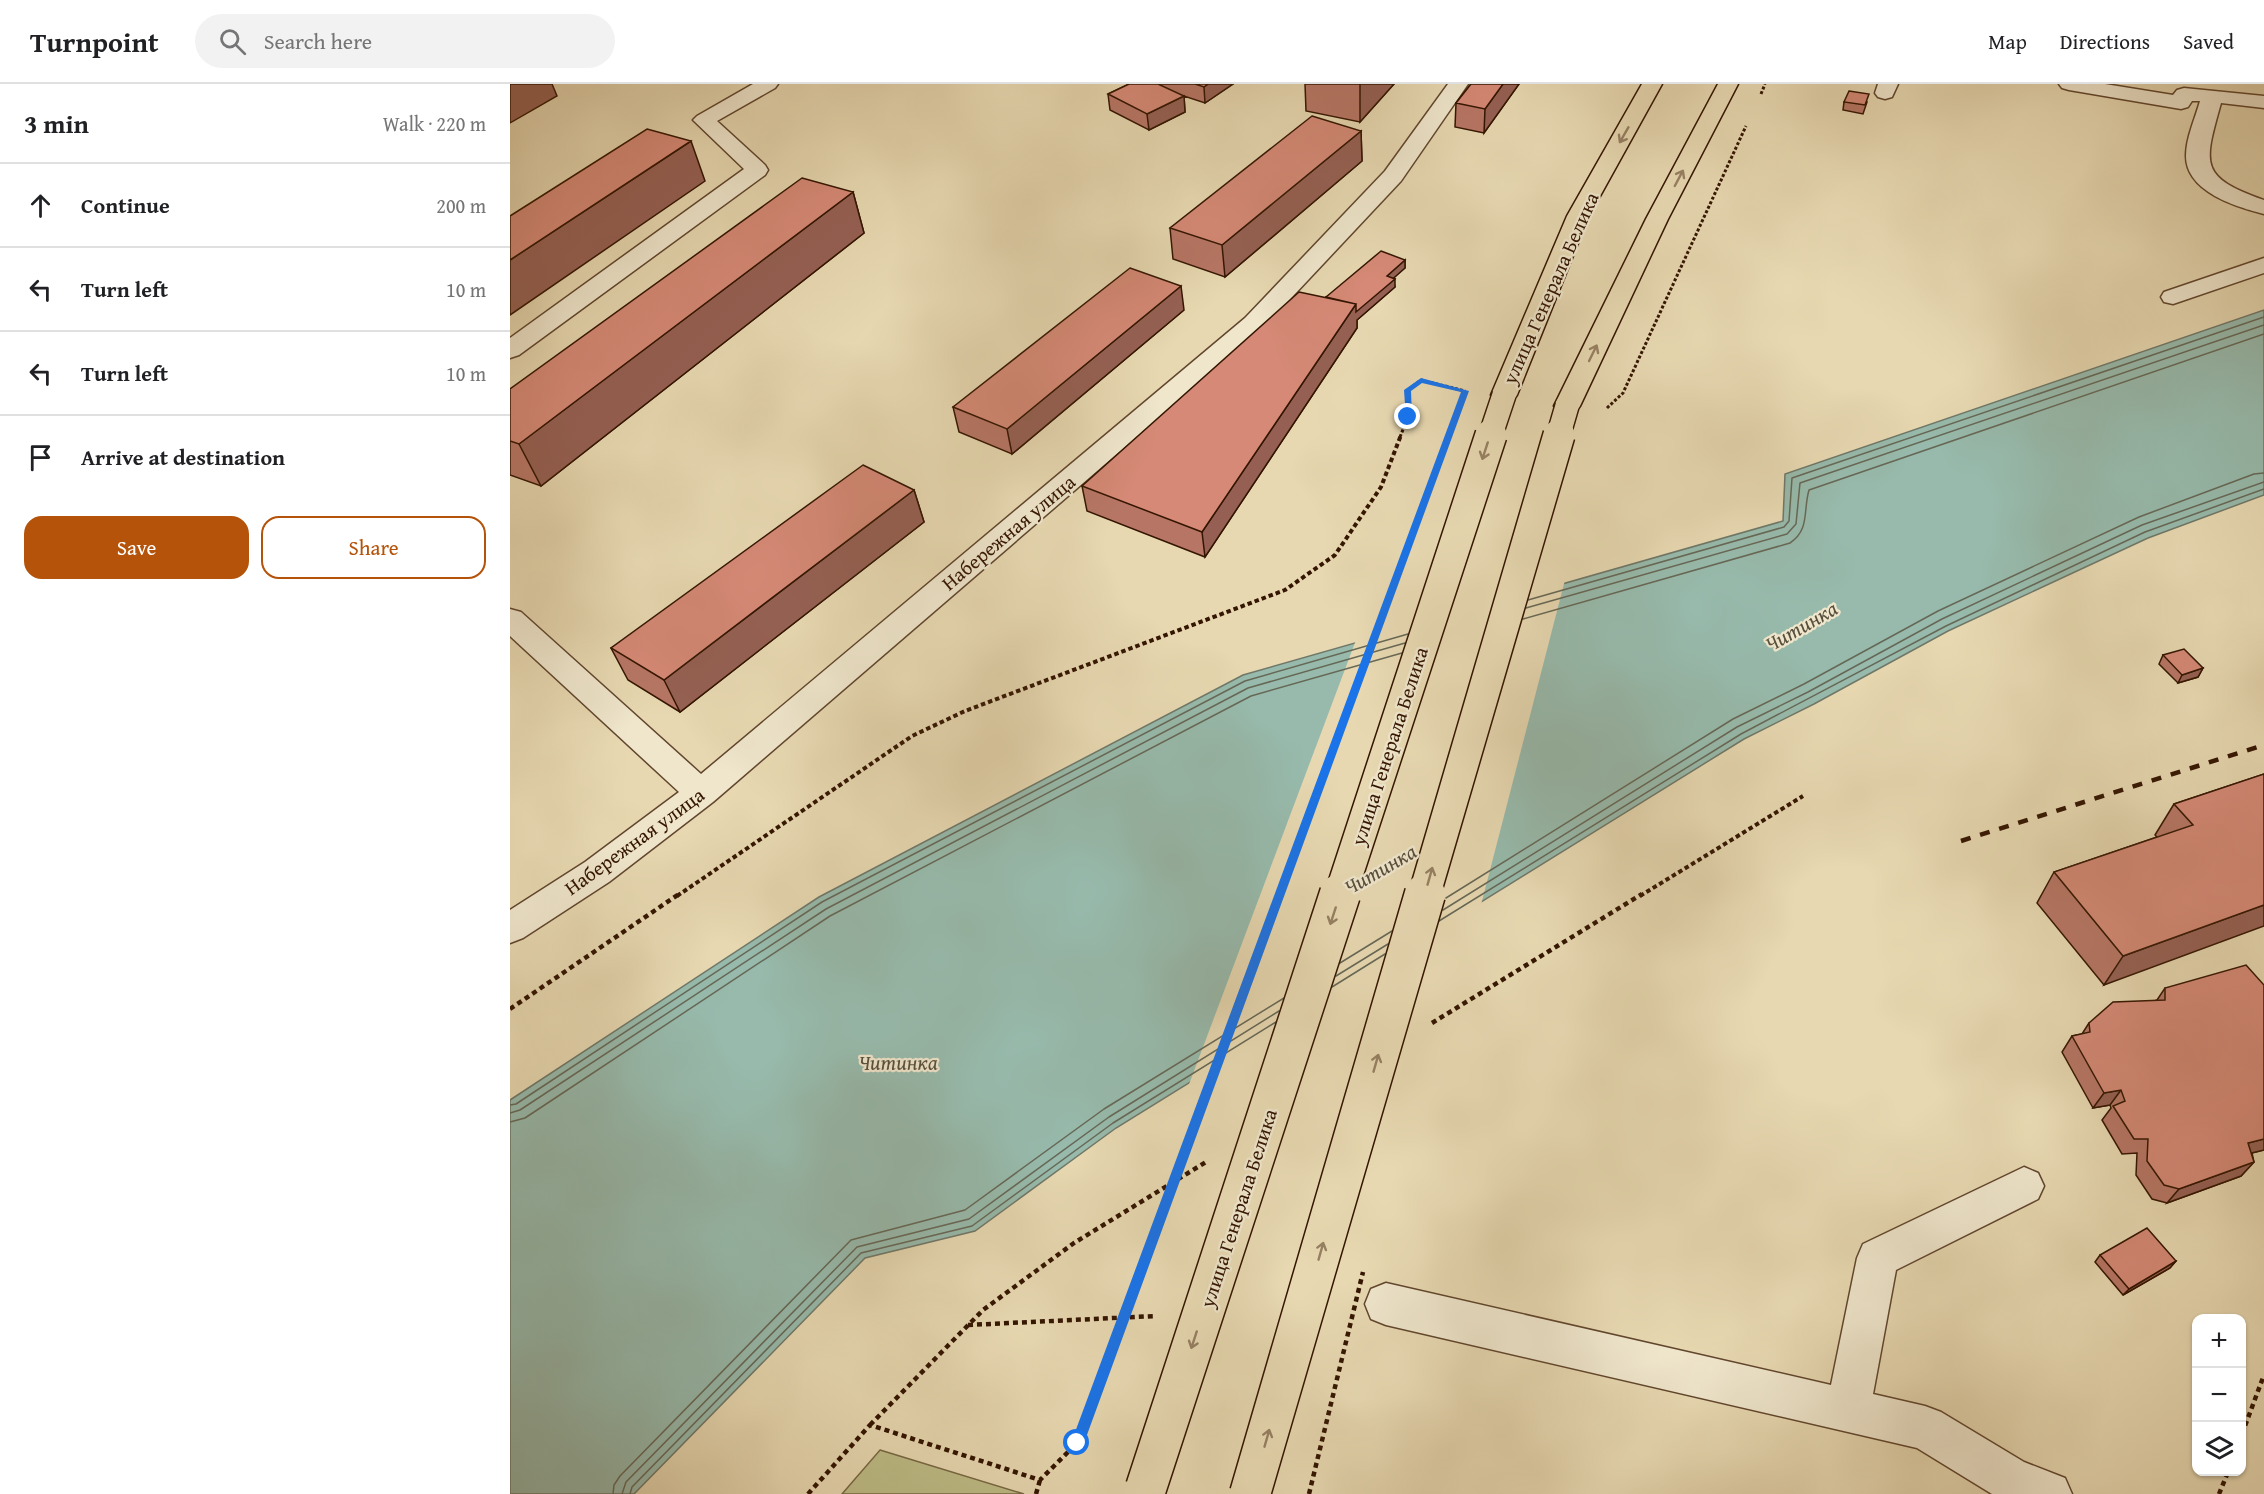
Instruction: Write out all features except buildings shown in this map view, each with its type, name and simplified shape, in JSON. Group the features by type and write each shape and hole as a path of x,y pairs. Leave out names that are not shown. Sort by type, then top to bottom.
{"main road":[{"name":"улица Генерала Белика","path":"1145,1491 1504,395 1578,216 1652,84"},
{"path":"1250,1494 1583,411 1657,219 1728,84"}],"street":[{"path":"510,350 757,170 704,120 768,84"},
{"name":"Набережная улица","path":"510,928 597,872 701,793 1254,323 1394,176 1458,84"},
{"path":"2069,84 2181,103 2184,94 2264,102"},
{"path":"2212,96 2197,158 2203,176 2228,195 2264,207"},
{"path":"2173,297 2264,264"},
{"path":"510,619 701,793"},
{"path":"1848,1411 1878,1258 2024,1186"},
{"path":"1386,1304 1925,1428 2010,1479 2049,1494"}],"path":[{"path":"1760,95 1765,84"},
{"path":"1583,411 1623,393 1751,116"},
{"path":"510,1010 912,736 965,711 1285,590 1335,555 1381,487 1408,417 1408,390 1421,380 1466,391 1461,402"},
{"path":"1036,1494 1040,1480 1077,1443 1432,481"},
{"path":"2246,1422 2264,1375"},
{"path":"808,1494 870,1425 1040,1480"},
{"path":"2219,1494 2226,1476"}],"shaded area":[{"path":"880,1450 1024,1494 842,1494"}],"water":[{"name":"Читинка","path":"2264,310 2264,495 2148,538 1948,631 1814,704 1744,739 1116,1128 975,1231 865,1258 634,1494 510,1494 510,1100 819,897 1243,675 1783,521 1785,474"}],"pier":[{"path":"1565,580 1481,905 1188,1087 1356,640"}],"railway":[{"path":"1961,841 2264,745"}],"route":[{"path":"1077,1443 1466,391 1421,380 1408,390 1408,417"}]}
